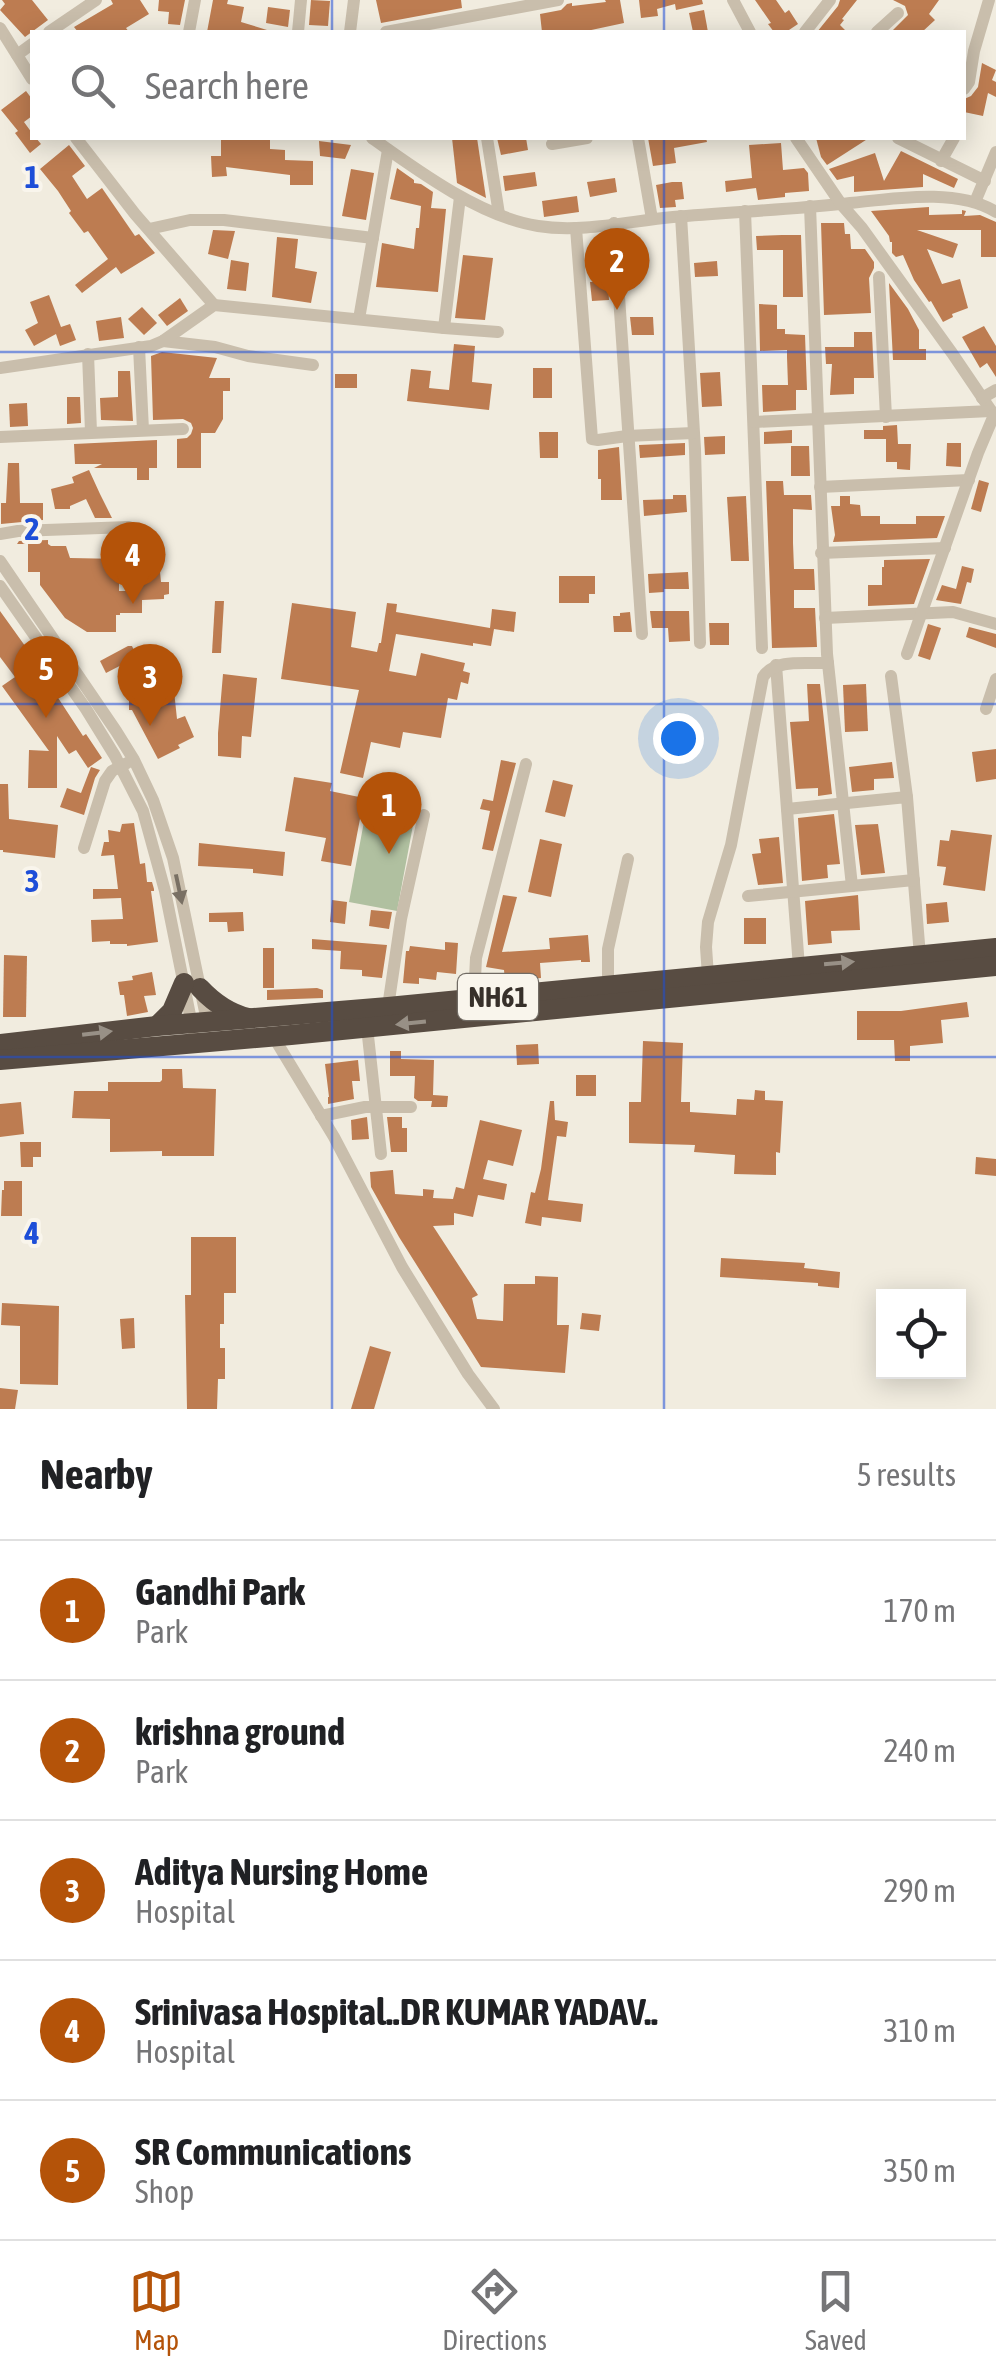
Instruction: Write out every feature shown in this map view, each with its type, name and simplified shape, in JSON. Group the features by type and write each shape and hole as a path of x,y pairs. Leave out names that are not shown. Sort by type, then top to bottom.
{"highway":[{"name":"NH61","path":"0,1044 34,1049 201,1033 255,1019 996,948"},
{"name":"NH61","path":"0,1060 34,1049 157,1026 201,1033 273,1036 996,966"},
{"path":"157,1026 192,985 225,1010 255,1019"}],"street":[{"path":"52,30 96,0"},
{"path":"189,30 195,0"},
{"path":"298,30 301,0"},
{"path":"350,30 354,0"},
{"path":"397,30 558,0"},
{"path":"733,0 749,30"},
{"path":"807,30 830,0"},
{"path":"966,87 989,0"},
{"path":"879,30 898,12"},
{"path":"0,28 30,76"},
{"path":"17,55 30,45"},
{"path":"78,140 214,305"},
{"path":"375,140 460,197 535,226 576,228 901,198 946,198 994,207"},
{"path":"486,140 498,214"},
{"path":"552,144 575,140"},
{"path":"638,140 652,219"},
{"path":"797,140 994,415"},
{"path":"902,140 985,182"},
{"path":"942,161 953,140"},
{"path":"359,319 388,150"},
{"path":"975,202 996,152"},
{"path":"444,328 460,197"},
{"path":"810,206 825,618 852,886"},
{"path":"745,211 762,648"},
{"path":"681,216 700,642"},
{"path":"149,229 190,220 224,220 373,238"},
{"path":"614,224 642,634"},
{"path":"576,228 592,437 598,440 693,433"},
{"path":"879,277 886,416"},
{"path":"0,368 163,340 214,305 498,332"},
{"path":"163,340 313,365"},
{"path":"139,347 142,430"},
{"path":"88,354 91,432"},
{"path":"982,398 996,390"},
{"path":"754,422 994,415"},
{"path":"907,654 994,415"},
{"path":"0,438 183,429"},
{"path":"820,487 969,480"},
{"path":"0,534 129,527"},
{"path":"821,553 945,548"},
{"path":"0,561 128,763 143,811 162,847 201,1033"},
{"path":"0,586 128,763"},
{"path":"825,618 964,613 996,624"},
{"path":"708,976 708,922 731,845 763,677 776,666 828,663"},
{"path":"776,666 799,967"},
{"path":"891,676 907,797 920,956"},
{"path":"986,710 996,679"},
{"path":"84,848 105,781 112,771 128,763"},
{"path":"474,999 476,958 526,764"},
{"path":"788,809 907,797"},
{"path":"388,1008 424,815"},
{"path":"608,986 608,949 628,859"},
{"path":"748,896 914,880"},
{"path":"367,1028 381,1154"},
{"path":"273,1036 402,1267 494,1409"},
{"path":"321,1116 376,1106 411,1107"}],"green space":[{"path":"368,800 416,809 397,911 349,902"}],"building":[{"path":"2,0 32,0 48,20 25,37 0,10 5,4"},
{"path":"111,0 140,0 149,14 128,30 74,27 113,4"},
{"path":"159,0 185,0 180,25 168,24 169,12 158,11"},
{"path":"213,0 228,0 227,4 244,7 241,22 267,30 207,30"},
{"path":"311,0 330,1 328,26 309,25"},
{"path":"376,0 461,0 462,8 381,23"},
{"path":"620,0 624,23 591,30 542,30 540,14 561,10 572,3"},
{"path":"639,0 702,0 703,4 676,10 675,4 657,9 658,16 641,18"},
{"path":"755,0 776,0 798,24 789,30 772,30 768,24 771,23"},
{"path":"840,0 857,0 842,19 840,25 845,30 819,30"},
{"path":"893,0 939,0 929,14 935,20 924,30 893,30 908,15 905,6"},
{"path":"268,7 290,10 288,27 266,23"},
{"path":"704,10 708,30 693,30 689,13"},
{"path":"982,63 996,70 992,80 996,82 996,97 988,93 983,116 966,112 966,98 978,87"},
{"path":"26,91 30,96 30,118 24,122 30,130 30,140 41,144 30,153 1,110"},
{"path":"221,140 270,140 270,149 285,150 285,160 313,161 313,185 290,185 290,175 226,167 227,176 212,177 211,156 221,156"},
{"path":"452,140 477,140 486,198 457,183"},
{"path":"497,140 526,140 528,150 501,155"},
{"path":"648,140 706,140 674,148 676,163 653,166"},
{"path":"817,140 866,140 827,165"},
{"path":"319,141 351,145 345,159 320,156"},
{"path":"781,143 783,170 804,168 809,191 758,200 756,188 726,192 725,181 752,178 749,145"},
{"path":"69,145 85,166 72,176 87,199 102,188 135,236 139,234 155,253 121,274 116,267 82,293 75,285 108,259 88,231 84,233 40,169"},
{"path":"901,151 958,179 954,188 923,174 923,187 854,192 854,176 837,180 829,169 875,153 884,181"},
{"path":"397,168 414,183 433,192 431,208 446,209 438,292 376,287 382,243 414,249 419,228 421,206 390,199"},
{"path":"351,169 374,173 366,220 342,216"},
{"path":"535,172 537,186 505,191 503,176"},
{"path":"615,178 617,192 590,197 587,182"},
{"path":"682,182 684,199 675,200 676,207 660,208 656,185"},
{"path":"577,196 579,212 544,217 542,201"},
{"path":"929,207 929,215 962,214 962,210 966,211 964,216 980,215 996,222 996,257 981,257 981,230 917,230 958,244 953,258 927,249 942,284 960,279 968,308 943,322 914,280 903,255 896,257 892,253 889,236 871,211"},
{"path":"821,223 844,223 851,249 865,249 874,262 869,278 871,313 824,315"},
{"path":"213,230 235,231 228,259 208,254"},
{"path":"801,235 803,297 783,297 783,250 757,250 756,236"},
{"path":"277,237 298,239 295,268 317,272 311,303 272,297"},
{"path":"463,255 493,258 485,320 455,318"},
{"path":"231,260 249,263 246,291 227,289"},
{"path":"717,261 718,276 695,277 694,263"},
{"path":"608,281 609,300 592,301 590,282"},
{"path":"889,283 919,330 919,349 926,349 926,360 893,360"},
{"path":"49,295 61,327 70,324 76,340 60,346 56,334 34,346 25,330 38,323 30,302"},
{"path":"180,298 188,311 167,326 158,315"},
{"path":"759,304 777,305 777,329 785,329 785,334 805,335 807,390 796,390 796,410 763,412 762,385 788,385 787,350 760,351"},
{"path":"142,307 157,323 144,335 128,319"},
{"path":"121,317 124,338 99,341 96,321"},
{"path":"630,317 653,317 654,335 632,335"},
{"path":"984,326 996,346 996,377 987,363 980,368 962,337"},
{"path":"854,332 872,332 874,378 854,378 854,394 830,395 832,364 826,364 825,347 854,347"},
{"path":"454,344 475,346 472,382 492,384 489,410 407,401 411,369 431,371 429,388 449,390"},
{"path":"162,352 217,358 209,378 230,378 230,391 223,391 223,419 215,433 201,433 201,468 177,468 177,439 191,434 191,423 183,419 153,420 151,356"},
{"path":"533,368 552,368 552,398 533,398"},
{"path":"118,371 130,371 133,421 101,420 100,398 118,397"},
{"path":"720,372 722,406 702,407 700,373"},
{"path":"335,374 357,374 357,388 335,388"},
{"path":"67,397 80,397 81,423 67,424"},
{"path":"27,403 28,426 10,427 9,404"},
{"path":"897,425 898,444 911,444 910,470 897,469 897,462 886,462 886,439 864,439 864,430"},
{"path":"792,430 792,443 764,444 764,432"},
{"path":"539,432 558,432 558,458 540,458"},
{"path":"725,436 725,454 705,455 704,437"},
{"path":"157,440 157,468 149,468 149,480 137,480 137,468 75,464 74,444"},
{"path":"685,443 685,455 640,458 639,445"},
{"path":"947,443 961,443 961,467 946,466"},
{"path":"791,446 809,446 810,476 791,476"},
{"path":"619,447 622,500 601,500 598,450"},
{"path":"8,463 19,463 20,503 43,503 43,520 1,524"},
{"path":"89,470 112,518 95,518 86,499 70,509 55,509 51,489 74,483 72,477"},
{"path":"979,480 989,483 981,512 971,509"},
{"path":"766,481 783,481 784,495 811,495 812,510 793,509 794,569 814,569 815,590 794,590 794,608 815,608 817,647 772,648"},
{"path":"673,495 686,495 687,512 644,516 643,500 673,499"},
{"path":"746,496 749,561 731,561 727,497"},
{"path":"840,496 850,496 850,504 860,505 861,516 880,516 880,524 916,524 916,516 945,516 937,538 833,542 831,506 840,506"},
{"path":"126,537 136,551 119,563 119,591 139,591 137,563 144,562 148,567 148,562 159,562 161,582 169,582 169,594 164,599 142,600 142,613 116,615 116,632 87,632 65,618 40,585 40,572 28,572 28,544 17,544 48,540 51,546 66,546 70,558 121,559 109,542"},
{"path":"930,559 914,604 868,606 868,585 882,585 884,560"},
{"path":"962,566 974,569 961,604 936,600 942,585 956,589"},
{"path":"688,572 689,589 649,593 648,574"},
{"path":"559,576 595,576 595,594 589,594 589,603 559,603"},
{"path":"215,601 224,601 221,653 212,653"},
{"path":"292,603 356,612 351,647 377,652 387,603 397,604 396,612 490,628 492,609 516,612 514,632 494,629 491,646 396,634 389,671 416,676 421,653 465,663 463,671 470,673 468,684 461,682 457,700 448,698 441,738 403,732 400,748 371,742 363,778 340,773 359,690 281,679"},
{"path":"0,611 83,736 86,734 102,758 88,768 76,750 69,754 57,736 57,788 28,788 29,750 49,751 2,686 15,677 0,657"},
{"path":"650,611 689,611 690,641 669,642 668,628 652,628"},
{"path":"630,612 632,632 614,632 613,616"},
{"path":"709,623 729,623 729,645 710,645"},
{"path":"928,624 941,628 930,660 918,656"},
{"path":"969,627 996,634 996,648 966,637"},
{"path":"132,646 137,657 106,673 100,661"},
{"path":"223,674 257,678 251,737 242,736 241,758 218,756"},
{"path":"807,684 820,684 832,794 818,796 818,788 796,789 790,722 809,721"},
{"path":"866,684 868,731 845,732 843,685"},
{"path":"174,691 177,719 185,716 194,737 158,759 129,710 129,695"},
{"path":"996,749 996,779 976,782 972,752"},
{"path":"501,760 516,763 493,851 482,849 490,811 480,809 483,799 493,801"},
{"path":"892,762 894,778 874,779 874,790 852,792 849,767"},
{"path":"91,767 100,770 84,815 60,807 67,788 81,793"},
{"path":"294,777 332,783 330,791 364,798 351,866 321,861 326,838 285,831"},
{"path":"553,780 573,785 565,817 545,812"},
{"path":"0,784 8,784 9,819 58,825 55,858 0,850"},
{"path":"834,814 840,864 827,865 828,878 802,881 798,818"},
{"path":"134,823 140,864 145,863 147,882 152,882 154,889 151,891 158,942 127,946 110,941 92,942 91,920 123,919 121,898 93,899 93,889 118,889 114,855 101,856 104,842 109,842 108,830 120,832 122,824"},
{"path":"878,824 885,873 861,875 855,825"},
{"path":"951,830 992,835 985,891 943,885 946,867 937,866 940,840 949,841"},
{"path":"779,837 783,883 758,885 752,854 761,853 759,839"},
{"path":"540,839 562,844 551,897 528,892"},
{"path":"199,843 285,852 283,876 253,873 253,869 198,866"},
{"path":"503,895 517,897 502,952 550,949 549,938 588,935 590,962 540,963 541,978 505,981 504,970 486,967"},
{"path":"858,895 860,930 831,931 832,943 808,945 805,901"},
{"path":"332,900 347,902 345,924 330,922"},
{"path":"947,902 949,922 927,924 926,904"},
{"path":"371,910 392,912 389,929 369,926"},
{"path":"243,912 244,931 228,932 227,922 209,922 209,913"},
{"path":"744,918 766,918 766,944 744,944"},
{"path":"312,939 387,945 382,978 362,976 362,970 340,969 341,951 312,949"},
{"path":"445,942 458,943 456,974 437,972 436,980 419,978 419,984 403,983 406,951 410,946 445,950"},
{"path":"263,948 274,948 274,988 263,988"},
{"path":"4,955 27,956 26,1017 3,1017"},
{"path":"152,972 156,995 144,996 148,1012 127,1016 118,982"},
{"path":"267,990 323,990 323,998 267,1000"},
{"path":"967,1002 969,1017 941,1020 943,1043 910,1046 910,1061 895,1061 894,1040 857,1040 857,1011 901,1011"},
{"path":"643,1041 683,1043 681,1102 690,1102 690,1112 736,1115 737,1099 754,1100 755,1090 765,1091 765,1100 783,1101 776,1175 734,1174 735,1155 694,1152 695,1145 629,1143 629,1102 641,1102"},
{"path":"538,1044 539,1064 517,1065 516,1045"},
{"path":"390,1051 401,1051 401,1059 434,1060 433,1095 448,1096 447,1107 431,1107 432,1101 414,1098 415,1076 390,1076"},
{"path":"358,1060 360,1081 352,1081 354,1099 328,1104 325,1064"},
{"path":"162,1069 182,1069 183,1088 216,1089 214,1156 110,1152 110,1119 72,1118 74,1091 108,1091 108,1082 160,1082"},
{"path":"576,1075 596,1075 596,1096 576,1096"},
{"path":"550,1101 554,1101 555,1120 568,1122 566,1137 557,1136 548,1200 583,1204 581,1222 542,1217 541,1226 525,1223 531,1192 535,1193 541,1169"},
{"path":"21,1102 24,1134 0,1137 0,1104"},
{"path":"367,1117 369,1139 352,1140 351,1120"},
{"path":"387,1117 402,1117 402,1128 407,1128 407,1152 391,1152"},
{"path":"480,1120 522,1130 513,1166 488,1160 483,1179 507,1184 504,1200 478,1195 473,1217 454,1213 454,1225 433,1226 478,1295 472,1298 477,1319 503,1321 504,1284 535,1284 535,1276 558,1277 557,1325 569,1325 565,1373 481,1367 371,1187 370,1172 393,1170 395,1194 423,1196 423,1189 434,1190 433,1198 453,1199 456,1187 464,1189"},
{"path":"20,1142 41,1142 41,1157 33,1157 33,1167 21,1167"},
{"path":"976,1157 996,1159 996,1176 975,1174"},
{"path":"4,1181 22,1181 22,1216 1,1216"},
{"path":"191,1237 236,1237 236,1293 224,1293 224,1324 220,1324 225,1379 218,1379 217,1409 187,1409 185,1295 191,1295"},
{"path":"721,1258 805,1263 804,1268 840,1272 839,1288 818,1283 720,1277"},
{"path":"2,1303 59,1306 58,1385 20,1384 20,1326 1,1325"},
{"path":"582,1313 601,1315 599,1331 580,1329"},
{"path":"134,1318 135,1348 122,1349 120,1319"},
{"path":"370,1346 391,1352 374,1409 351,1409"},
{"path":"0,1388 18,1390 15,1409 0,1409"}],"place":[{"name":"krishna ground","path":"617,310"},
{"name":"Srinivasa Hospital..DR KUMAR YADAV..","path":"133,604"},
{"name":"SR Communications","path":"46,718"},
{"name":"Aditya Nursing Home","path":"150,726"},
{"name":"Gandhi Park","path":"389,854"}]}
